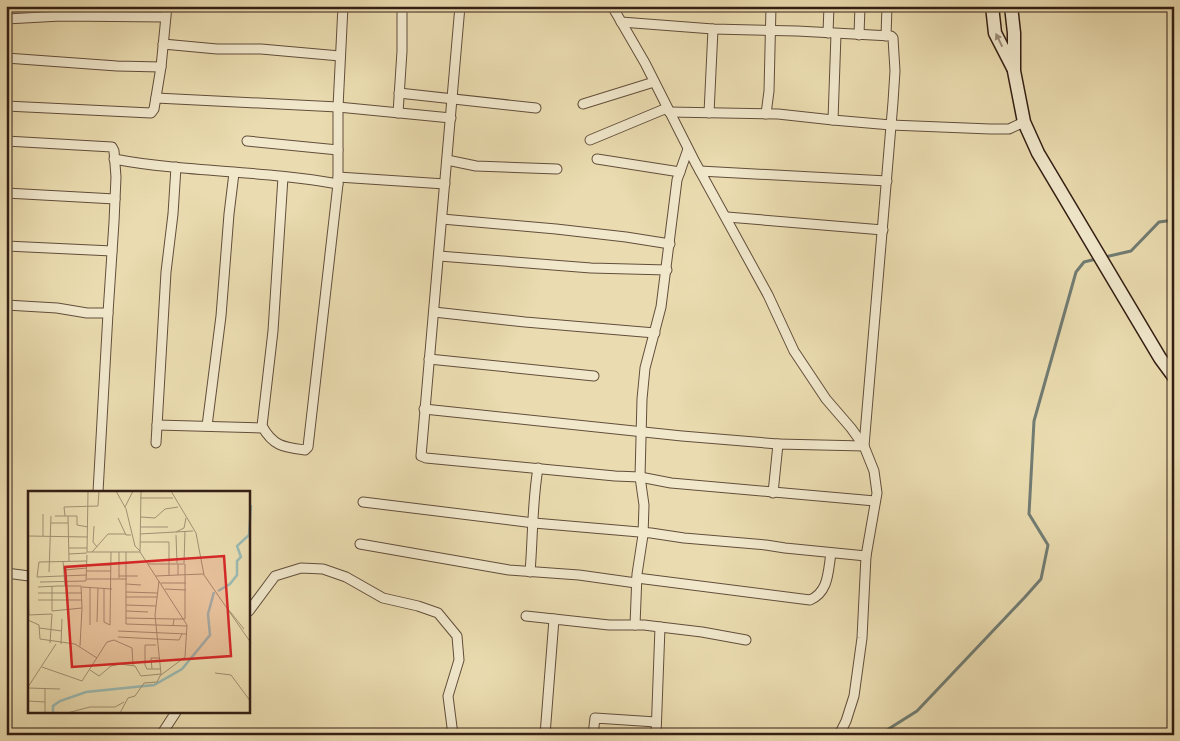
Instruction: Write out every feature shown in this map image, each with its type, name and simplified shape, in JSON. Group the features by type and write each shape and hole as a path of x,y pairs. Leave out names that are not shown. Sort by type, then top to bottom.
{"main road":[{"path":"992,6 995,33 1014,71"},
{"path":"1011,6 1014,33 1014,71 1024,122 1038,153 1170,372 1174,388"}],"street":[{"path":"6,106 150,114 153,111 161,67 167,6"},
{"path":"283,177 273,331 261,422 262,428 274,442 282,447 305,450 308,447 338,180 338,106 343,6"},
{"path":"398,112 402,6"},
{"path":"460,6 420,453 422,457 640,477 671,483 875,502"},
{"path":"612,6 645,63 700,172 768,295 794,351 826,399 864,446 874,471 877,493 866,556 862,638 854,696 846,721 841,732 837,735"},
{"path":"766,114 769,91 771,6"},
{"path":"829,6 832,33 834,120"},
{"path":"859,35 860,6"},
{"path":"886,36 887,6"},
{"path":"6,19 70,16 165,18"},
{"path":"621,22 713,29 771,30 892,37 894,45 895,86 864,446"},
{"path":"709,113 713,29"},
{"path":"162,44 216,50 261,49 340,56"},
{"path":"6,58 116,66 161,67"},
{"path":"583,104 654,82"},
{"path":"399,93 536,108"},
{"path":"156,98 338,106 451,118"},
{"path":"590,140 668,110 766,114 891,125 990,129 1015,127 1024,122"},
{"path":"6,140 109,146 114,148 115,198 98,491"},
{"path":"247,141 338,150"},
{"path":"635,625 637,580 644,532 644,504 640,477 642,399 645,368 661,308 677,180 688,149"},
{"path":"114,160 146,165 283,177 445,184"},
{"path":"447,160 476,166 557,170"},
{"path":"597,160 680,172"},
{"path":"156,443 166,272 176,167"},
{"path":"700,172 886,181"},
{"path":"207,426 221,316 234,173"},
{"path":"6,194 115,198"},
{"path":"727,218 883,230"},
{"path":"442,219 556,229 670,244"},
{"path":"6,246 112,252"},
{"path":"439,256 591,268 666,270"},
{"path":"6,305 57,308 87,313 108,313"},
{"path":"434,312 655,332"},
{"path":"429,359 594,376"},
{"path":"424,409 682,436 778,444 864,446"},
{"path":"157,425 262,428"},
{"path":"773,493 778,444"},
{"path":"530,572 534,523 533,503 538,468"},
{"path":"363,502 534,523 644,532 866,556"},
{"path":"360,544 530,572 637,580 810,600 823,591 831,553"},
{"path":"250,610 276,576 301,568 324,569 346,577 383,598 438,613 457,636 459,660 448,696 453,735"},
{"path":"6,573 28,576"},
{"path":"526,616 609,625 660,627 746,640"},
{"path":"545,735 554,619"},
{"path":"656,735 660,627"},
{"path":"161,735 175,714"},
{"path":"593,735 595,718 656,722"}],"waterway":[{"path":"1105,257 1131,251 1159,222 1174,220"},
{"path":"879,735 917,711 1041,579 1048,545 1029,514 1034,421 1076,272 1084,262 1096,259"}]}
